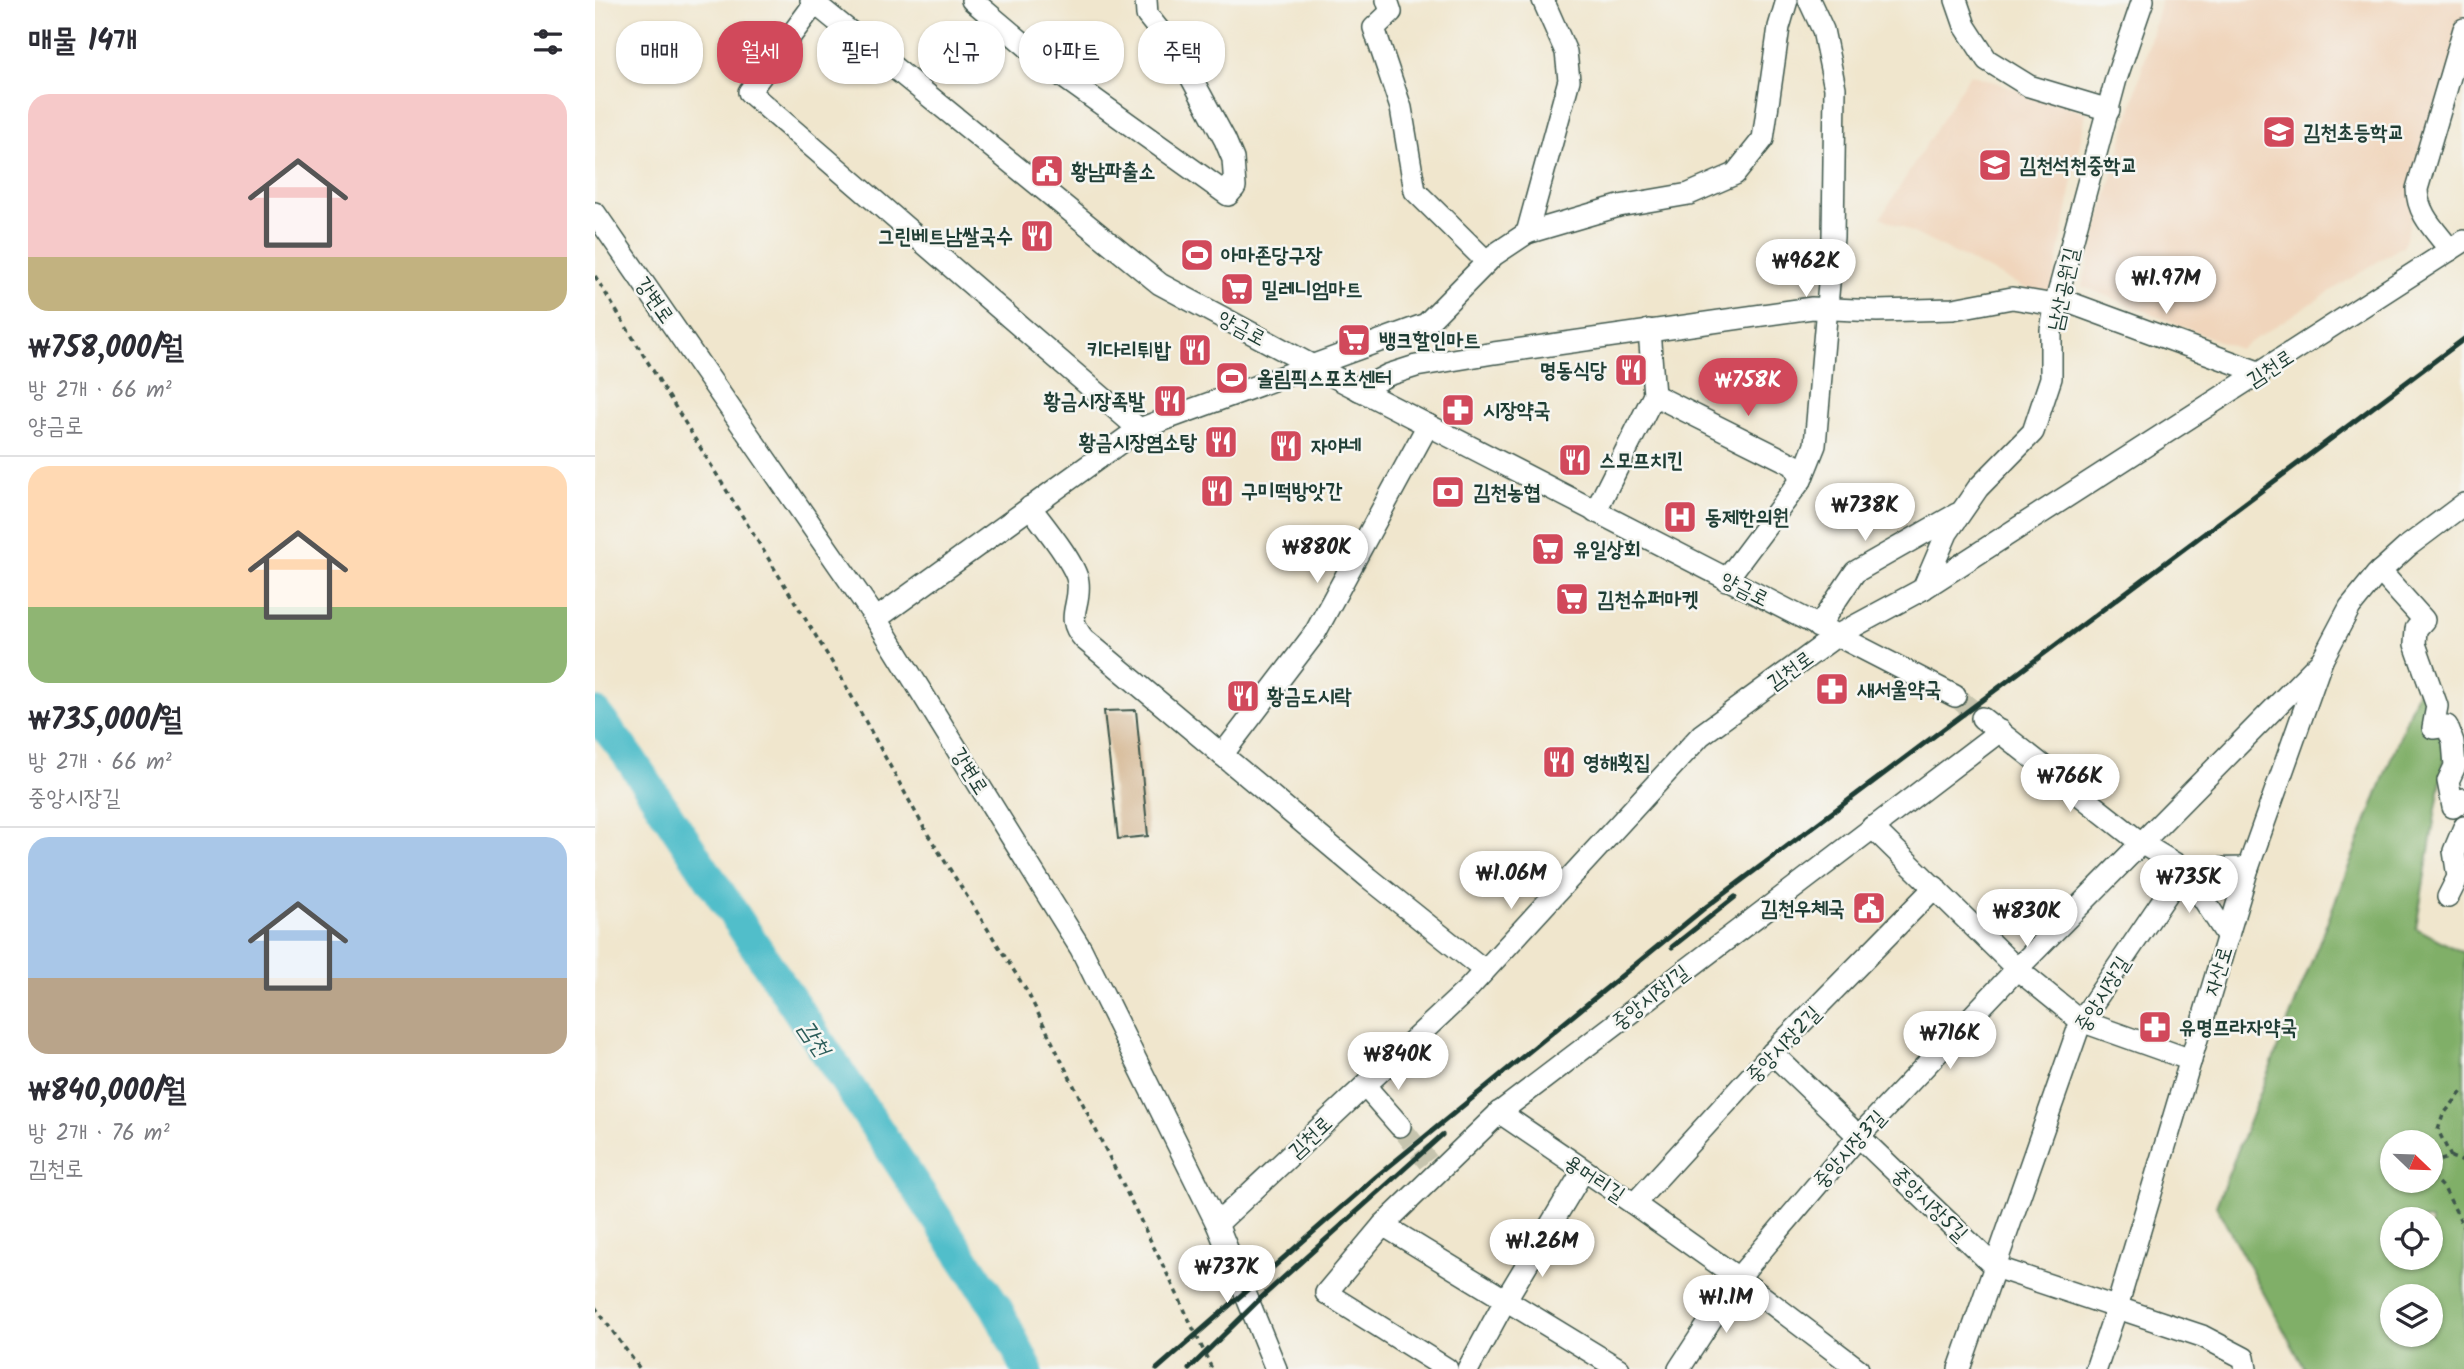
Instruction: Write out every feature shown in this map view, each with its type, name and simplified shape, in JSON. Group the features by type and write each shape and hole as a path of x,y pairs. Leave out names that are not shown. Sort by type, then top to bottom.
{"street":[{"path":"972,0 1062,76 1228,195 1235,187 1233,159 1179,55 1147,15 1146,0"},
{"path":"1387,0 1391,12 1374,28 1401,108 1415,191 1487,262"},
{"path":"1527,233 1569,80 1566,52 1543,0"},
{"path":"876,619 1139,429 1426,324 1487,262 1527,233 1619,206 1689,194 1735,174 1763,139 1779,27 1787,0"},
{"path":"1726,580 1801,480 1815,445 1833,237 1835,88 1823,30 1809,0"},
{"path":"1956,0 1965,26 1987,60 2029,86 2109,110"},
{"name":"남산공원길","path":"1923,589 1947,533 1978,488 2033,432 2051,377 2051,330 2056,302 2116,79 2143,0"},
{"path":"813,2 749,92 1139,429"},
{"name":"양금로","path":"813,2 1160,284 1313,366 1827,631"},
{"path":"2457,246 2423,214 2417,202 2417,189 2464,29"},
{"name":"강변로","path":"595,213 876,619 1081,949 1217,1224 1276,1369"},
{"name":"김천로","path":"1217,1224 1484,970 1701,735 1827,631 1923,589 2457,246"},
{"path":"1360,390 1388,375 1416,366 1649,330 1812,308 1877,311 1953,309 2012,298 2056,302 2262,373"},
{"path":"1595,512 1654,395 1649,330"},
{"path":"1654,395 1794,465 1801,480"},
{"path":"1222,755 1315,633 1429,425"},
{"name":"자산로","path":"2096,1369 2248,868 2322,660 2350,607 2380,571 2464,504"},
{"path":"1030,507 1078,578 1079,593 1073,617 1075,629 1369,878 1484,970"},
{"path":"1955,696 1827,631 1855,572 1962,512"},
{"path":"2380,571 2424,620 2417,629 2415,644 2437,706 2433,728 2447,726 2453,742 2455,766 2448,781 2453,807 2464,799"},
{"name":"중앙시장3길","path":"1679,1369 1738,1278 1858,1137 2017,970 2322,660"},
{"path":"1982,718 2141,843 2184,869 2228,937"},
{"name":"중앙시장1길","path":"1447,1369 1326,1293 1433,1167 1499,1112 2000,731"},
{"path":"1872,827 2017,970 2081,1021 2191,1060"},
{"path":"2448,897 2458,877 2453,851 2464,827"},
{"path":"2184,869 2248,868"},
{"name":"중앙시장길","path":"1959,1369 2081,1021 2184,869"},
{"name":"중앙시장2길","path":"1634,1204 1772,1053 1934,887"},
{"name":"중앙시장5길","path":"1772,1053 1996,1267 2202,1336 2244,1358 2246,1369"},
{"path":"1365,1086 1400,1126"},
{"name":"용머리길","path":"1499,1112 1738,1278 1858,1369"},
{"path":"1468,1369 1506,1299 1583,1171"},
{"path":"1384,1225 1619,1369"}],"path":[{"path":"595,276 841,677 927,833 1028,993 1212,1369"},
{"path":"2451,1157 2438,1130 2443,1115 2464,1089"},
{"path":"2443,1159 2451,1157 2464,1162"},
{"path":"2443,1189 2464,1227"},
{"path":"595,1307 640,1369"}],"shaded area":[{"name":"김천초등학교","path":"2161,0 2464,2 2464,20 2404,245 2239,349 2082,286"},
{"name":"김천석천중학교","path":"1970,74 2086,112 2050,300 1881,217"}],"green space":[{"path":"2421,682 2447,744 2416,928 2464,953 2464,1369 2305,1369 2216,1206"}],"building":[{"path":"1136,710 1148,836 1118,839 1104,711"}],"waterway":[{"name":"감천","path":"595,713 627,754 996,1307 1027,1369"}],"tunnel":[{"path":"1955,696 1982,718"},
{"path":"1400,1126 1428,1162"}],"railway":[{"path":"1157,1369 1376,1177 1702,910 2464,339"},
{"path":"1672,947 1735,897"},
{"path":"1189,1369 1263,1296 1442,1135"}],"place":[{"name":"김천초등학교","path":"2279,132"},
{"name":"김천석천중학교","path":"1995,165"},
{"name":"황남파출소","path":"1047,171"},
{"name":"그린베트남쌀국수","path":"1037,236"},
{"name":"아마존당구장","path":"1197,255"},
{"name":"밀레니엄마트","path":"1237,289"},
{"name":"뱅크할인마트","path":"1354,340"},
{"name":"키다리튀밥","path":"1195,350"},
{"name":"명동식당","path":"1631,370"},
{"name":"올림픽스포츠센터","path":"1232,378"},
{"name":"황금시장족발","path":"1170,401"},
{"name":"시장약국","path":"1458,410"},
{"name":"황금시장염소탕","path":"1221,442"},
{"name":"자야네","path":"1286,446"},
{"name":"스모프치킨","path":"1575,460"},
{"name":"구미떡방앗간","path":"1217,491"},
{"name":"김천농협","path":"1448,492"},
{"name":"동제한의원","path":"1680,517"},
{"name":"유일상회","path":"1548,549"},
{"name":"김천슈퍼마켓","path":"1572,599"},
{"name":"새서울약국","path":"1832,689"},
{"name":"황금도시락","path":"1243,696"},
{"name":"영해횟집","path":"1559,762"},
{"name":"김천우체국","path":"1869,908"},
{"name":"유명프라자약국","path":"2155,1027"}]}
